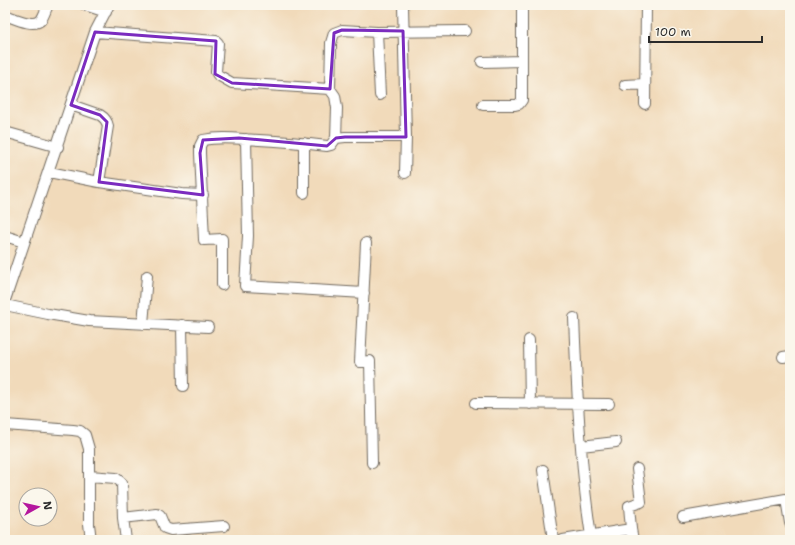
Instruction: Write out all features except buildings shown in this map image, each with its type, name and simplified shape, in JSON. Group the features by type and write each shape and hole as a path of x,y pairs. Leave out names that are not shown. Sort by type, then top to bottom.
{"street":[{"path":"5,15 30,23 35,23 42,20 48,5"},
{"path":"5,300 58,147 95,32 108,8 85,5"},
{"path":"403,5 406,137 405,173"},
{"path":"483,105 515,105 519,104 522,100 522,5"},
{"path":"645,104 646,5"},
{"path":"222,285 222,239 204,240 200,153 200,146 203,140 214,138 246,139 304,142 327,146 331,145 336,138 337,108 335,96 330,89 331,43 334,33 342,30 377,32 465,31"},
{"path":"95,32 216,41 218,43 216,72 218,75 232,83 330,89"},
{"path":"377,32 380,95"},
{"path":"482,62 522,62"},
{"path":"625,85 645,84"},
{"path":"71,105 100,115 104,117 107,122 108,126 99,182"},
{"path":"5,132 58,147"},
{"path":"336,138 406,137"},
{"path":"246,139 248,236 245,286 364,294"},
{"path":"304,142 304,193"},
{"path":"49,172 99,182 182,194 203,195"},
{"path":"5,236 24,242"},
{"path":"366,243 360,362 370,361 372,463"},
{"path":"143,324 148,276"},
{"path":"5,305 79,320 208,327"},
{"path":"574,318 577,404 591,536"},
{"path":"182,325 182,386"},
{"path":"529,340 530,404"},
{"path":"476,403 609,404"},
{"path":"5,425 80,431 85,435 89,449 89,524 91,540"},
{"path":"581,446 616,442"},
{"path":"633,540 628,507 641,502 637,469"},
{"path":"543,470 553,540"},
{"path":"89,476 116,478 122,483 123,518 126,540"},
{"path":"683,517 786,499 790,523"},
{"path":"123,518 157,514 160,516 164,528 171,530 224,526"},
{"path":"563,540 631,529"}],"highlighted area":[{"path":"342,30 403,31 406,137 336,138 327,146 239,138 203,140 200,153 203,195 99,182 107,122 100,115 71,105 95,32 216,41 215,74 232,83 330,89 334,33"}]}
